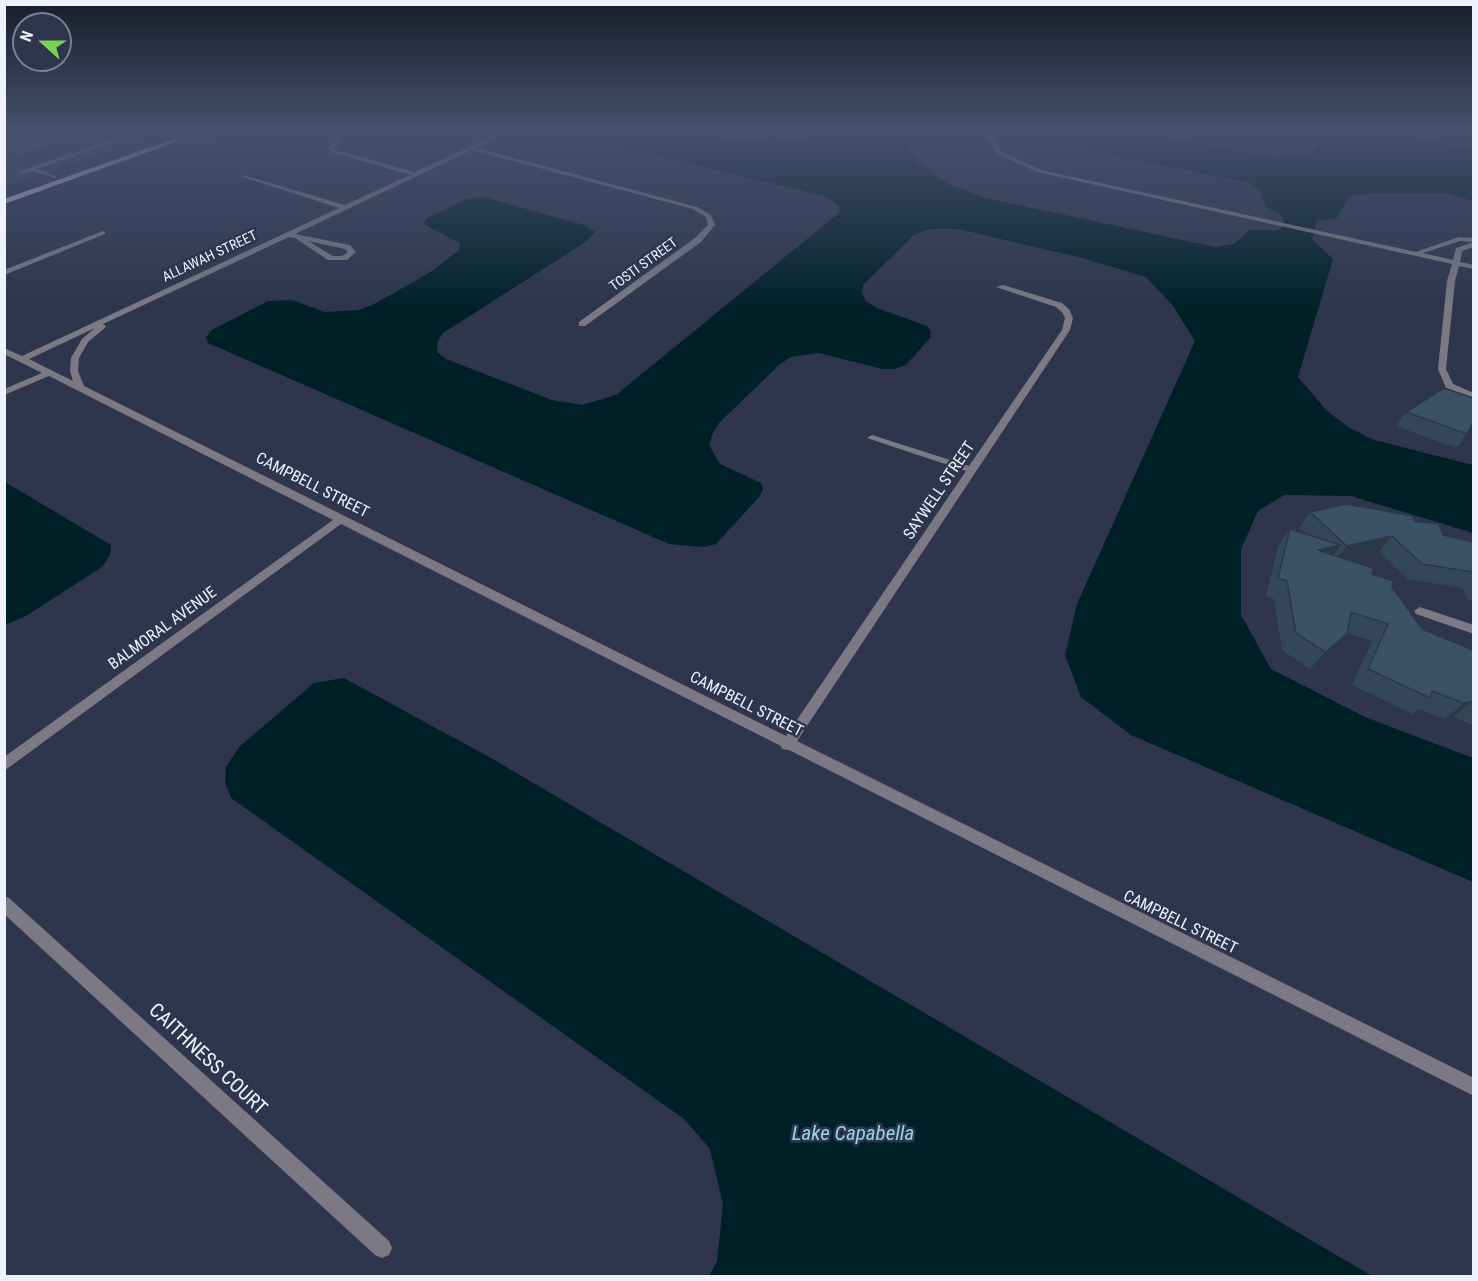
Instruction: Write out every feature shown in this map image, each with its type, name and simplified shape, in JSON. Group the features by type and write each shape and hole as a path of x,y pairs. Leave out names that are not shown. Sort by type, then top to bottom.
{"main road":[{"path":"4,202 33,192"}],"street":[{"path":"295,192 344,207"},
{"name":"ALLAWAH STREET","path":"22,359 376,192"},
{"name":"TOSTI STREET","path":"582,324 698,240 712,225 709,216 695,208 635,192"},
{"path":"1135,192 1416,252 1473,267"},
{"path":"4,273 103,233"},
{"path":"287,234 347,247 352,252 343,258 332,259 299,238"},
{"path":"1416,252 1459,239 1473,242"},
{"path":"1473,242 1461,248 1451,281 1442,372 1449,386 1473,397"},
{"name":"SAYWELL STREET","path":"788,745 1066,330 1069,318 1066,310 1059,305 1000,286"},
{"path":"80,388 74,367 77,352 96,330 122,312"},
{"name":"CAMPBELL STREET","path":"4,350 1473,1087"},
{"path":"4,392 49,373"},
{"path":"4,397 32,381"},
{"path":"872,438 972,470"},
{"name":"BALMORAL AVENUE","path":"4,765 340,519"},
{"path":"1420,611 1473,630"},
{"name":"CAITHNESS COURT","path":"4,903 382,1248"}],"water":[{"path":"807,192 969,192 986,198 1215,247 1234,244 1250,230 1280,230 1284,224 1282,216 1265,206 1261,192 1473,192 1473,201 1445,193 1350,196 1337,218 1317,221 1312,239 1333,259 1298,377 1326,410 1348,427 1374,440 1473,465 1473,533 1351,496 1284,495 1258,511 1241,549 1241,615 1271,669 1365,717 1473,758 1473,882 1131,735 1081,697 1065,655 1077,604 1195,341 1173,306 1146,277 1082,258 958,229 932,229 915,234 863,285 862,293 866,301 877,308 927,326 931,332 930,338 906,365 894,369 882,369 818,353 791,357 780,364 719,423 713,433 709,445 720,464 761,483 763,489 760,496 716,544 703,547 669,544 208,343 206,337 212,330 268,301 292,300 325,312 358,310 374,304 429,273 459,250 460,243 427,226 424,223 426,219 466,199 484,197 584,225 595,232 587,241 443,333 438,341 437,352 446,359 552,400 582,405 616,395 840,212 839,205 824,196"},
{"path":"5,482 111,545 110,555 102,567 26,616 5,625"},
{"name":"Lake Capabella","path":"344,678 491,758 1372,1276 709,1276 717,1261 723,1204 710,1149 684,1119 231,798 225,783 226,767 239,747 314,683"}],"building":[{"path":"1444,388 1473,398 1473,422 1467,434 1406,412"},
{"path":"1346,504 1413,516 1414,521 1439,524 1443,535 1473,542 1473,572 1422,564 1392,536 1347,546 1310,512"},
{"path":"1290,529 1341,545 1318,550 1373,568 1372,574 1393,581 1392,587 1422,629 1473,650 1473,701 1464,703 1432,691 1430,698 1368,669 1388,624 1351,612 1347,634 1325,652 1296,633 1287,581 1278,578"}]}
